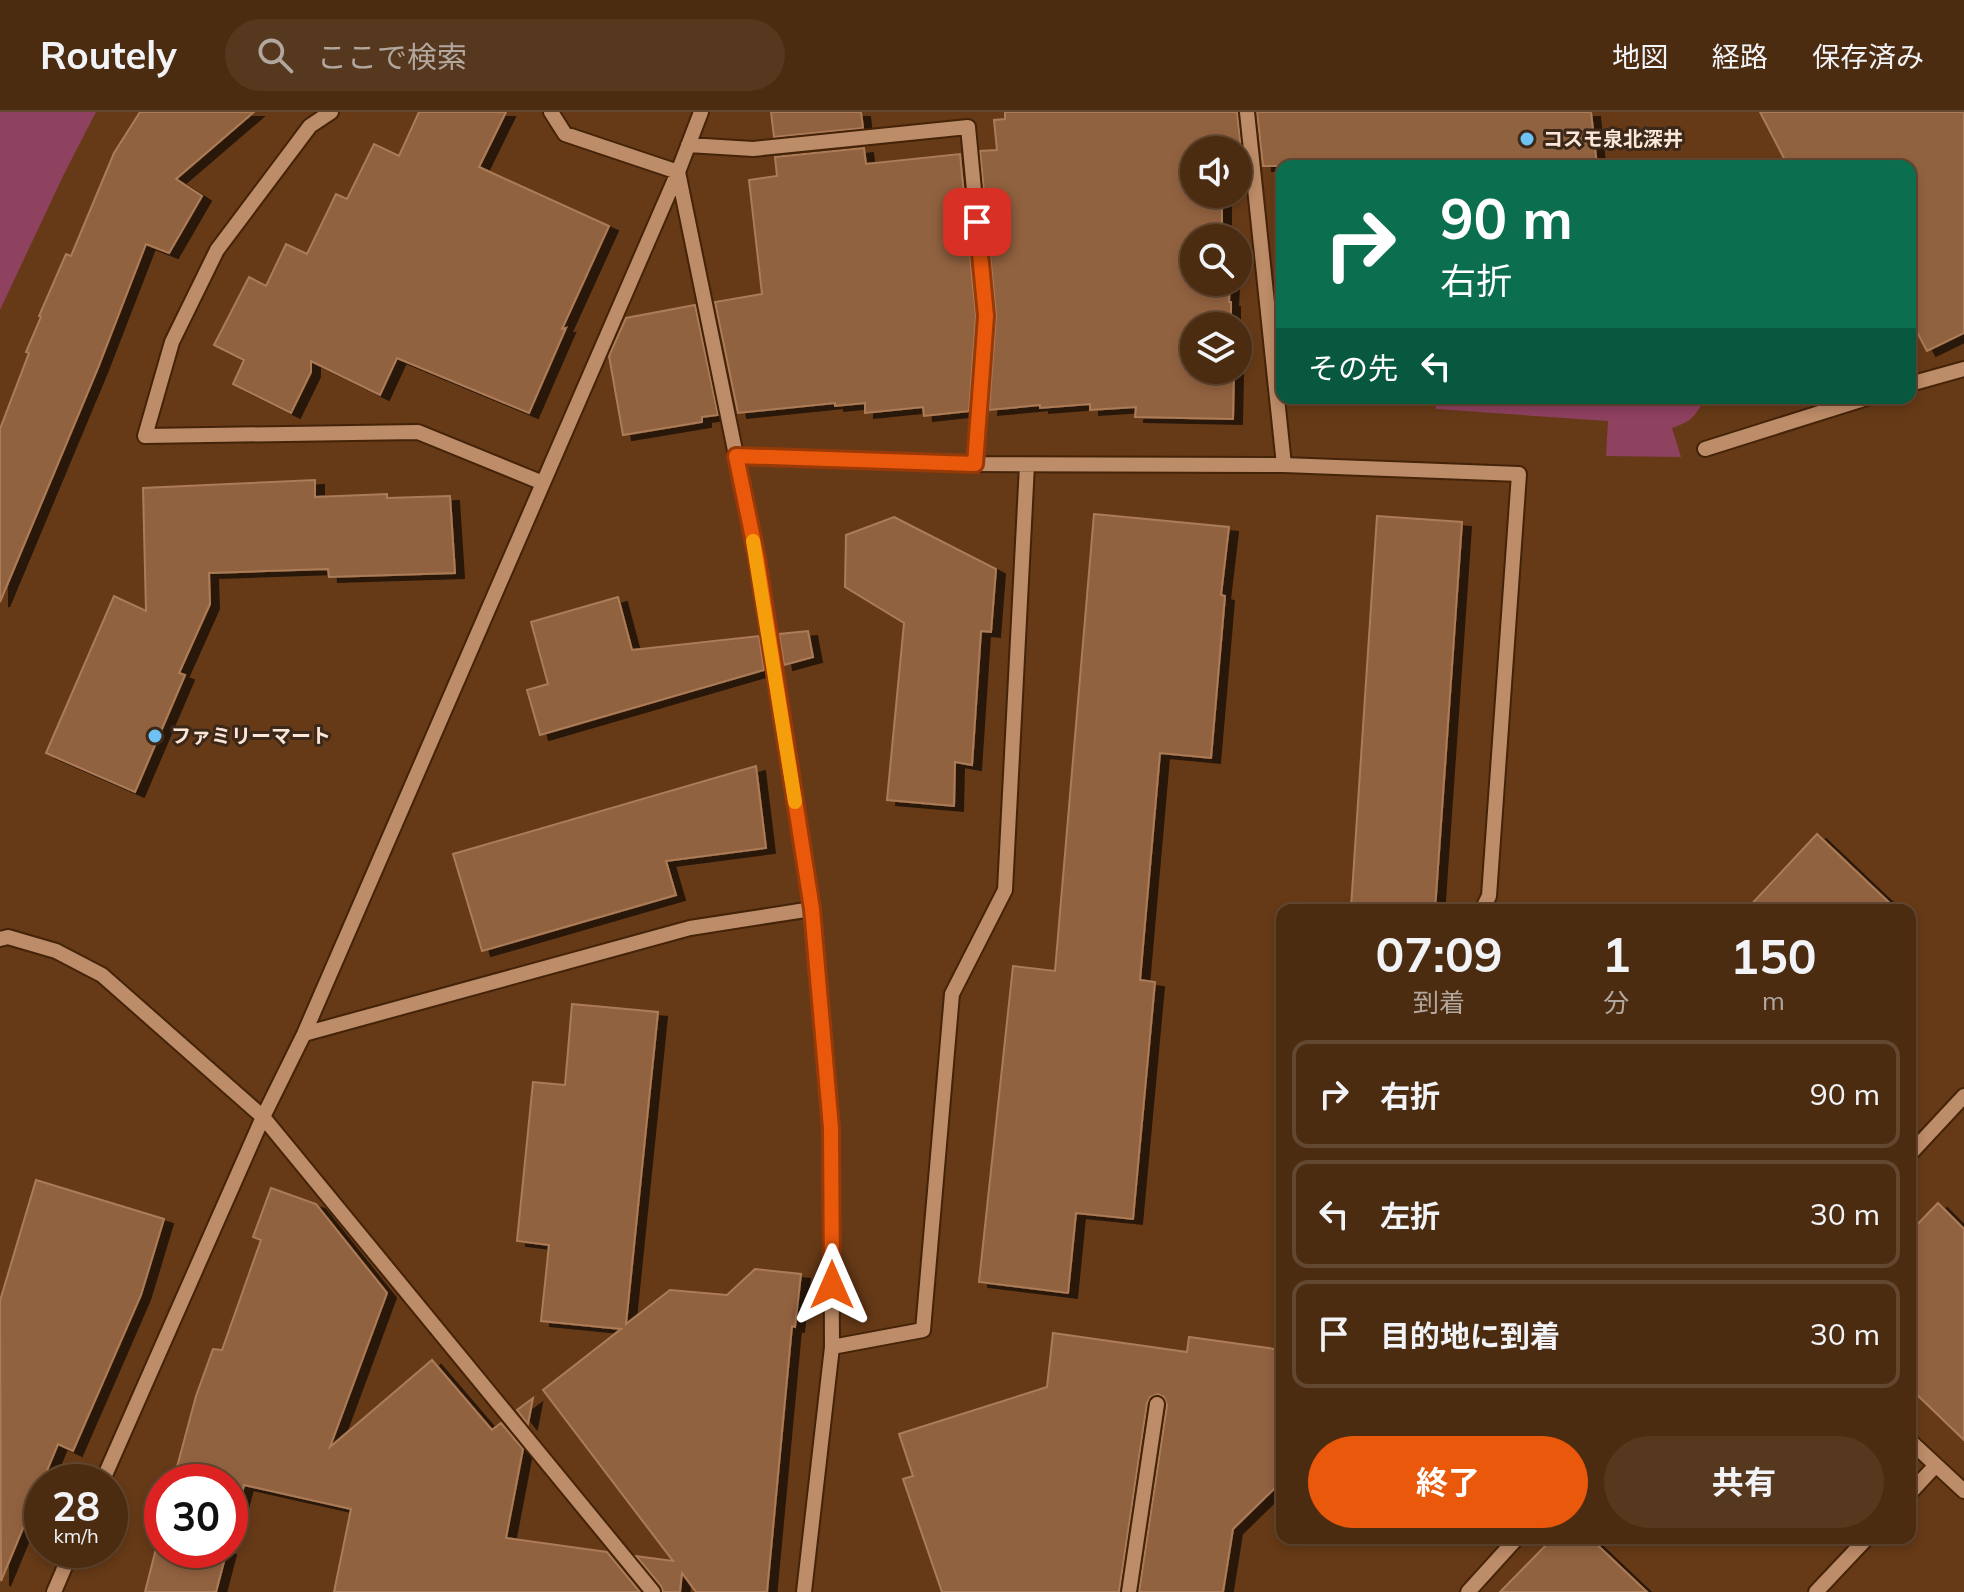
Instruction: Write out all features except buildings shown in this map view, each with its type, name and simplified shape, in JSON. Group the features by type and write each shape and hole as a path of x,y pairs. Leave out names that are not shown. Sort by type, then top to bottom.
{"street":[{"path":"331,112 310,126 217,250 172,342 145,436 418,432 543,483"},
{"path":"551,112 565,134 678,172"},
{"path":"110,1464 263,1117 304,1034 678,172 701,112"},
{"path":"1247,112 1276,389"},
{"path":"688,145 753,149 968,127 986,316 975,464"},
{"path":"678,172 757,558 812,909 831,1128 832,1347 804,1592"},
{"path":"1916,382 1964,369"},
{"path":"1278,404 1284,465"},
{"path":"1705,449 1848,404"},
{"path":"736,456 1027,465 1284,465 1519,474 1489,896 1485,904"},
{"path":"832,1347 923,1330 952,994 1005,890 1027,465"},
{"path":"304,1034 690,928 812,909"},
{"path":"0,939 8,937 56,951 102,975 263,1117 653,1592"},
{"path":"1916,1148 1964,1096"},
{"path":"1129,1592 1157,1404"},
{"path":"1916,1447 1964,1491"},
{"path":"1916,1487 1936,1465"},
{"path":"1468,1592 1512,1544"},
{"path":"1816,1592 1861,1544"},
{"path":"54,1592 64,1568"}],"shaded area":[{"path":"0,112 96,112 0,310"},
{"path":"1436,404 1702,404 1692,418 1672,428 1681,457 1606,456 1608,421 1436,409"}],"slow traffic":[{"path":"753,541 795,802"}],"place":[{"name":"コスモ泉北深井","path":"1527,139"},
{"name":"ファミリーマート","path":"155,736"}],"route":[{"path":"832,1285 831,1128 812,909 757,558 736,456 975,464 986,316 977,222"}]}
